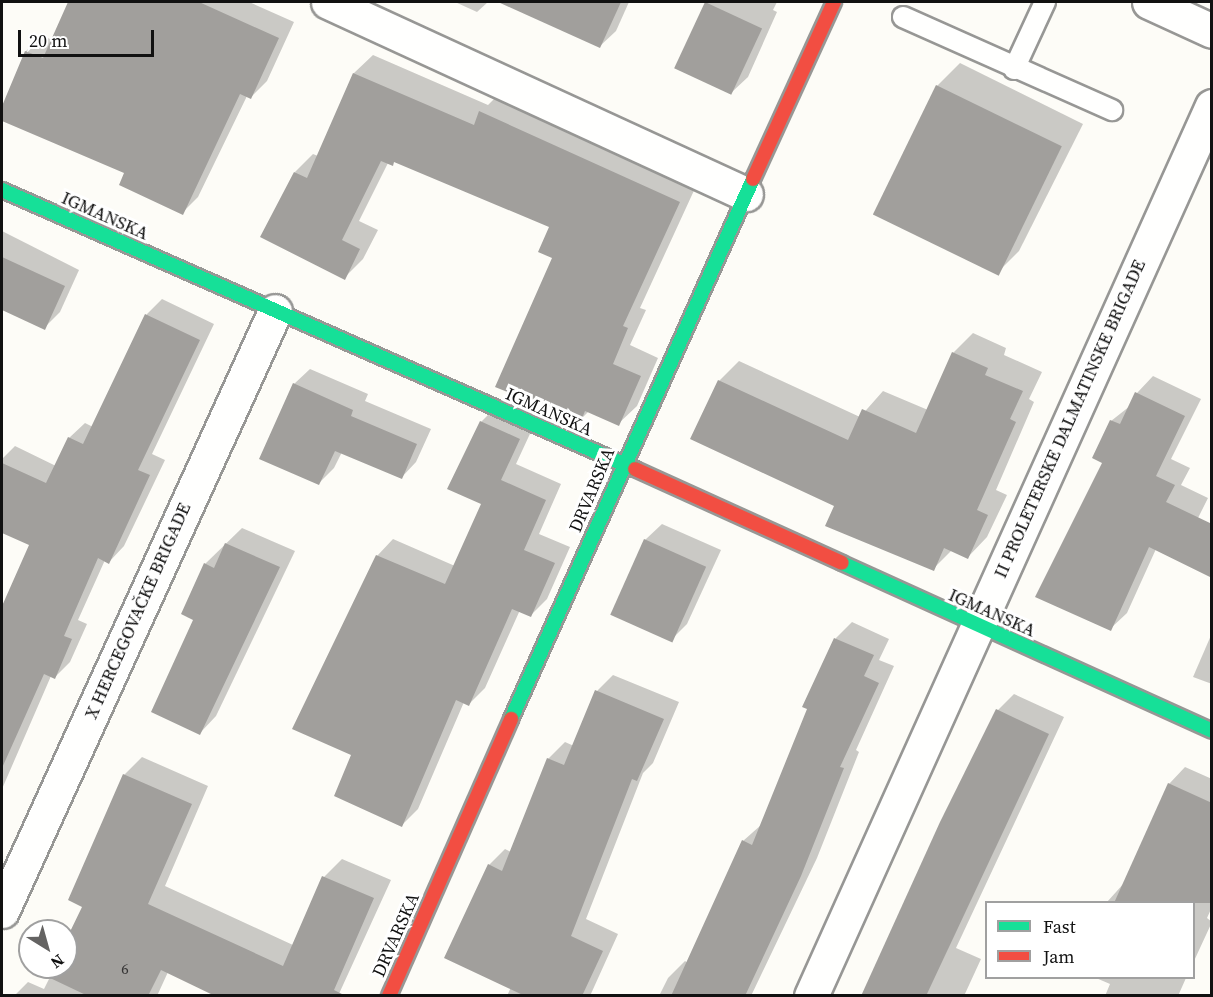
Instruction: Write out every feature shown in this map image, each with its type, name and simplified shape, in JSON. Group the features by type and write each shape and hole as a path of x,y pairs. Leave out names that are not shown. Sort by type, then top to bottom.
{"street":[{"path":"328,2 746,194"},
{"name":"DRVARSKA","path":"389,996 622,464 834,2"},
{"path":"1149,2 1212,31"},
{"name":"II PROLETERSKE DALMATINSKE BRIGADE","path":"811,996 1212,106"},
{"name":"IGMANSKA","path":"2,190 622,464 1212,732"},
{"name":"X HERCEGOVAČKE BRIGADE","path":"2,911 275,311"}],"lane":[{"path":"1014,69 1045,2"},
{"path":"903,17 1014,69 1112,110"}],"building":[{"path":"68,2 199,2 279,38 251,99 240,94 183,215 119,185 124,173 2,121 2,106 25,51 43,58"},
{"path":"498,2 621,2 600,48"},
{"path":"705,2 762,29 731,95 674,68"},
{"path":"353,73 474,125 479,111 680,202 623,326 628,328 613,364 641,376 619,426 585,411 581,421 495,387 552,258 538,252 549,227 394,162 393,166 381,161 342,240 360,249 345,280 260,237 294,172 307,178"},
{"path":"936,85 1062,146 999,276 873,214"},
{"path":"2,257 65,286 45,330 2,310"},
{"path":"145,314 200,340 138,470 150,475 109,564 98,558 64,636 72,639 55,679 44,674 2,768 2,606 29,545 2,533 2,463 46,483 68,437 83,444"},
{"path":"952,352 988,368 985,375 1023,391 1010,419 1016,422 977,510 988,515 968,559 944,548 934,571 825,526 834,506 690,439 718,380 848,440 862,409 916,433"},
{"path":"293,383 353,410 351,416 417,444 402,479 335,451 319,485 259,459"},
{"path":"1135,392 1185,416 1156,476 1175,485 1166,502 1212,524 1212,578 1149,547 1111,631 1035,597 1102,463 1092,458 1110,420 1120,424"},
{"path":"480,421 520,439 501,480 546,500 524,550 555,563 531,617 512,609 469,706 456,700 402,827 334,796 351,755 292,729 376,555 445,584 481,504 447,489"},
{"path":"644,539 706,567 672,642 610,615"},
{"path":"225,543 280,567 200,735 151,712 193,620 181,614 204,563 214,568"},
{"path":"834,638 874,655 864,676 879,683 840,767 844,768 801,876 745,996 671,996 742,840 752,845 807,709 802,707"},
{"path":"595,690 664,719 637,781 632,779 571,936 603,951 582,996 525,996 444,958 488,864 502,871 547,758 564,765"},
{"path":"996,709 1049,734 926,996 861,996 940,822"},
{"path":"123,774 192,804 148,904 283,966 322,876 374,898 334,990 346,996 215,996 161,970 148,996 88,996 52,979 78,979 78,919 76,919 82,907 68,900"},
{"path":"1168,783 1212,803 1212,903 1115,901"}],"traffic: fast":[{"path":"511,719 753,179"},
{"path":"2,190 635,469"},
{"path":"842,563 1212,731"}],"traffic: jam":[{"path":"753,179 834,2"},
{"path":"635,469 842,563"},
{"path":"389,996 511,719"}]}
